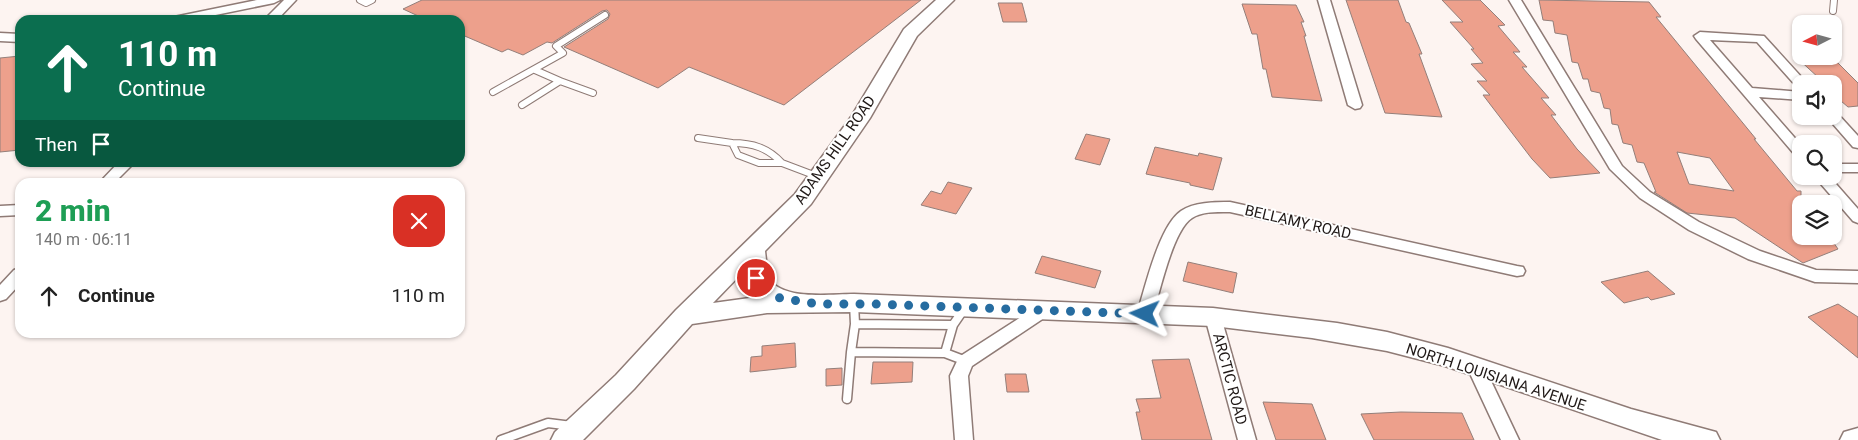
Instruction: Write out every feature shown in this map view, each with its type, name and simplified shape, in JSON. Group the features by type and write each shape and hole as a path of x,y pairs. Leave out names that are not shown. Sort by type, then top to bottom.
{"street":[{"path":"199,15 274,0"},
{"path":"275,15 290,0"},
{"name":"ADAMS HILL ROAD","path":"572,433 625,382 685,316 803,199 860,118 910,32 946,0"},
{"path":"1324,0 1355,105"},
{"path":"1515,0 1617,169 1645,195 1694,226 1754,255 1816,276 1858,277"},
{"path":"0,36 15,38"},
{"path":"1792,142 1700,36 1760,39 1793,75"},
{"path":"1750,92 1792,95"},
{"path":"1840,125 1858,144"},
{"path":"111,178 123,167"},
{"path":"1842,168 1858,168"},
{"path":"1829,185 1858,218"},
{"name":"BELLAMY ROAD","path":"1145,314 1173,228 1185,215 1207,208 1230,206 1517,271"},
{"path":"0,210 15,210"},
{"path":"753,249 753,269 756,278 766,293 780,298 818,304"},
{"path":"0,295 15,279"},
{"name":"NORTH LOUISIANA AVENUE","path":"685,316 767,304 818,304 855,314 959,316 1044,310 1213,317 1330,331 1410,347 1476,367 1660,430 1706,440"},
{"path":"964,440 959,376 966,361 1044,310"},
{"name":"ARCTIC ROAD","path":"1213,317 1247,440"},
{"path":"1476,367 1510,440"},
{"path":"1854,440 1858,439"}],"lane":[{"path":"360,0 366,3 372,0"},
{"path":"1833,11 1834,0"},
{"path":"493,92 563,53 563,51 556,48 558,43 606,15"},
{"path":"535,70 593,93"},
{"path":"522,105 560,81"},
{"path":"698,138 732,144 750,142 773,152 782,162"},
{"path":"732,144 738,154 760,163 782,162 819,177"},
{"path":"847,399 855,314"},
{"path":"945,353 959,316"},
{"path":"850,352 945,353 966,361"},
{"path":"501,440 548,423 572,433"}],"building":[{"path":"422,0 921,0 784,105 689,67 658,88 564,47 608,19 610,14 607,10 602,11 552,43 547,42 523,55 508,49 502,52 465,36 465,15 416,15 403,9"},
{"path":"1346,0 1398,0 1406,22 1409,23 1422,54 1419,54 1442,117 1385,113"},
{"path":"1442,0 1480,0 1505,25 1498,26 1520,52 1513,52 1527,67 1522,67 1549,98 1541,98 1556,115 1551,115 1577,149 1600,173 1550,178 1532,159 1483,95 1490,95 1477,81 1487,81 1471,64 1483,63 1471,49 1474,49 1450,22 1463,22"},
{"path":"1539,0 1649,2 1661,17 1656,17 1756,139 1754,139 1797,191 1801,191 1801,195 1792,195 1792,245 1835,245 1838,249 1803,263 1735,218 1687,213 1654,192 1656,192 1644,163 1637,162 1632,145 1623,143 1618,125 1612,124 1610,109 1604,108 1600,93 1591,91 1588,79 1583,79 1578,63 1572,62 1567,35 1555,33 1553,21 1543,20","holes":["1677,152 1710,158 1734,191 1689,184"]},
{"path":"998,3 1022,3 1027,22 1003,22"},
{"path":"1242,4 1296,5 1304,22 1301,22 1306,36 1304,36 1322,101 1272,97 1266,69 1263,69 1257,34 1252,34"},
{"path":"15,56 15,150 0,152 0,58"},
{"path":"1805,65 1840,65 1858,83 1858,106 1848,107 1842,102 1842,75 1816,75"},
{"path":"1086,134 1110,139 1100,165 1075,159"},
{"path":"1155,147 1198,156 1199,153 1222,158 1213,190 1146,174"},
{"path":"948,182 972,188 956,214 921,205 931,191 941,194"},
{"path":"1042,256 1101,271 1095,288 1035,273"},
{"path":"1188,262 1237,273 1233,293 1183,281"},
{"path":"1648,271 1675,294 1651,300 1648,297 1624,303 1601,282"},
{"path":"1838,304 1858,317 1858,358 1808,317"},
{"path":"795,343 796,367 750,372 751,357 762,356 762,346"},
{"path":"1189,359 1212,440 1142,440 1136,412 1140,412 1136,399 1161,398 1152,360"},
{"path":"873,362 913,362 912,382 871,384"},
{"path":"842,368 842,385 826,386 826,369"},
{"path":"1005,374 1026,374 1029,392 1007,392"},
{"path":"1263,402 1312,404 1326,440 1276,440"},
{"path":"1401,412 1462,413 1474,440 1374,440 1361,414"}],"route":[{"path":"756,278 766,293 780,298 818,304 854,303 1145,314"}]}
